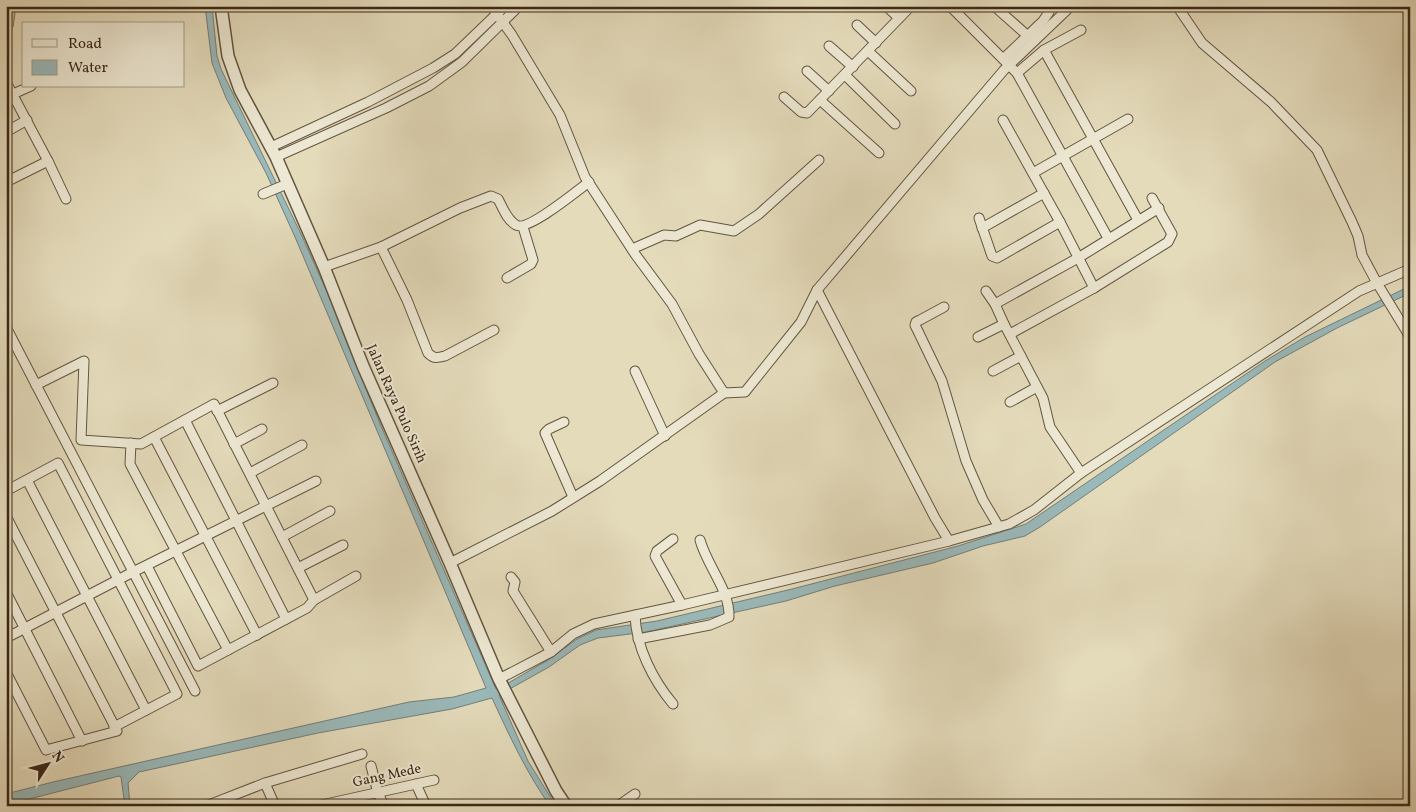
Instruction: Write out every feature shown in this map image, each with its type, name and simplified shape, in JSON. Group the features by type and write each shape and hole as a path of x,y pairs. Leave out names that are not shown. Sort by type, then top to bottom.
{"street":[{"name":"Jalan Raya Pulo Sirih","path":"221,6 225,39 240,90 274,152 285,185 324,267 363,366 503,686 556,791 566,806"},
{"path":"274,152 344,112 368,102 456,54 494,10 505,6"},
{"path":"274,152 356,120 429,86 462,62 505,26 519,6"},
{"path":"886,6 900,18"},
{"path":"784,97 804,114 810,111 911,6"},
{"path":"950,6 1017,74 1108,238"},
{"path":"994,6 1028,36"},
{"path":"450,562 552,511 600,481 724,393 745,392 801,322 817,290 1006,62 1047,16 1048,9 1046,6"},
{"path":"1006,62 1071,6"},
{"path":"1178,6 1202,44 1271,102 1317,150 1352,222 1358,236 1362,255 1410,337"},
{"path":"494,10 560,115 581,169 632,249 661,292 672,304 699,354 724,393"},
{"path":"857,24 876,42"},
{"path":"1017,74 1044,50 1080,30"},
{"path":"829,46 852,67"},
{"path":"1044,50 1138,220"},
{"path":"868,51 911,91"},
{"path":"437,66 444,76"},
{"path":"807,71 828,92"},
{"path":"845,75 895,124"},
{"path":"6,82 66,199"},
{"path":"13,94 26,88"},
{"path":"820,100 879,153"},
{"path":"368,102 374,112"},
{"path":"344,112 356,120"},
{"path":"1033,173 1128,119"},
{"path":"6,132 27,120"},
{"path":"1003,120 1060,222 1094,288"},
{"path":"632,249 664,235 676,236 700,226 734,231 759,214 819,160"},
{"path":"6,182 48,161"},
{"path":"324,267 381,247 460,208 491,196 498,199 509,219 517,226 523,227 535,221 589,182"},
{"path":"267,193 285,185"},
{"path":"982,228 1044,193"},
{"path":"1010,334 1094,288 1168,242 1172,234 1152,198"},
{"path":"995,304 1078,258 1159,208"},
{"path":"979,218 992,256 997,258 1060,222"},
{"path":"507,278 532,264 533,260 523,227"},
{"path":"381,247 407,300 428,352 433,357 445,356 494,330"},
{"path":"503,686 573,634 594,624 635,618 682,605 726,597 1009,524 1034,510 1081,473 1350,296 1379,285 1410,269"},
{"path":"817,290 935,518 949,541"},
{"path":"986,291 995,304 1037,387 1046,409 1050,427 1081,473"},
{"path":"944,307 916,322 915,325 942,381 966,461 983,500 1000,527"},
{"path":"978,337 1004,324"},
{"path":"6,328 194,691"},
{"path":"993,371 1021,356"},
{"path":"36,385 84,361 81,440 141,444 214,404 314,600"},
{"path":"635,371 665,436"},
{"path":"218,411 273,383"},
{"path":"1010,402 1037,387"},
{"path":"185,420 286,619"},
{"path":"564,422 545,433 573,497"},
{"path":"234,444 262,429"},
{"path":"154,437 257,635"},
{"path":"131,443 130,464 228,650"},
{"path":"250,473 302,445"},
{"path":"6,492 58,463 177,694 114,727"},
{"path":"28,480 146,710"},
{"path":"6,638 316,481"},
{"path":"282,537 330,511"},
{"path":"6,516 117,731 46,750 6,672"},
{"path":"673,540 657,551 655,556 682,605"},
{"path":"638,638 710,625 728,619 730,615 726,597 703,554 700,540"},
{"path":"298,568 343,545"},
{"path":"146,566 198,666 307,608 314,600 356,576"},
{"path":"512,577 515,582 513,591 551,652"},
{"path":"6,592 82,740"},
{"path":"635,618 638,638 662,691 673,704"},
{"path":"206,806 265,783 362,754"},
{"path":"371,766 378,793 384,806"},
{"name":"Gang Mede","path":"317,806 350,802 378,793 434,780"},
{"path":"265,783 275,806"},
{"path":"416,784 426,806"},
{"path":"618,806 635,794"}],"green space":[{"path":"6,6 16,6 13,27 6,26"}],"water":[{"path":"205,6 212,6 217,56 221,69 327,292 381,426 496,689 548,660 577,639 596,630 657,621 792,589 958,546 1026,524 1265,361 1305,337 1410,286 1410,293 1337,328 1275,362 1025,536 983,546 933,563 835,586 786,601 646,632 598,638 580,645 549,667 499,695 528,761 556,806 550,806 533,780 492,698 452,709 318,733 139,772 128,783 130,806 125,806 121,777 119,776 6,805 6,794 53,782 409,702 454,697 486,688 295,237 266,173 226,98 212,63"}]}
